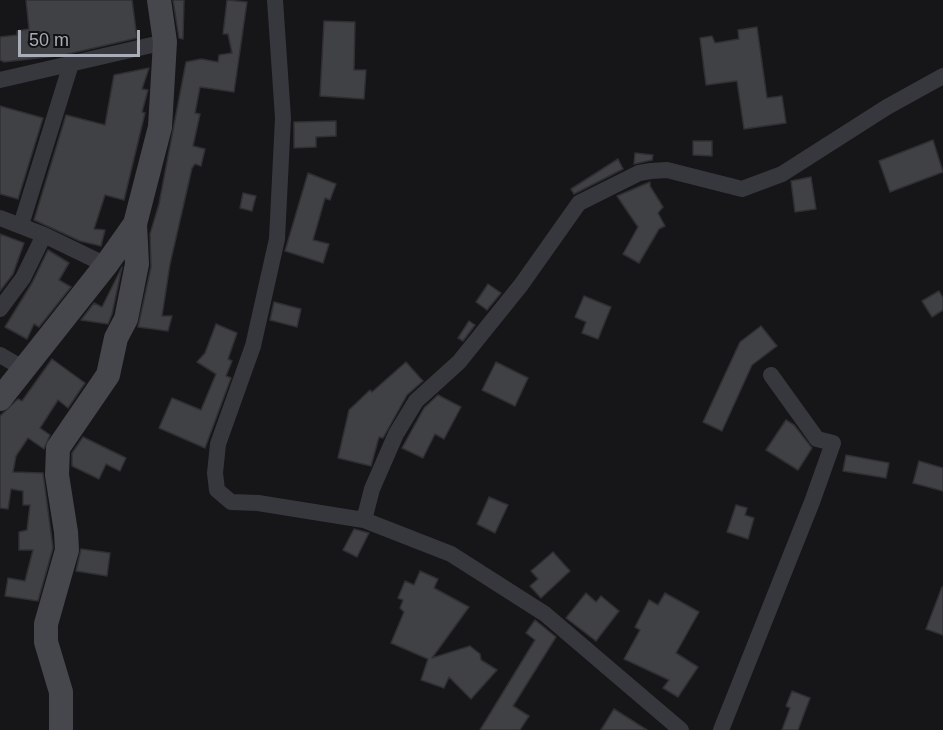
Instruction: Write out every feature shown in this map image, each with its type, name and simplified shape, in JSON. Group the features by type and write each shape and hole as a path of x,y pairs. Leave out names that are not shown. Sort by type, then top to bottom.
{"street":[{"path":"61,730 61,692 46,642 45,624 67,550 57,475 58,448 108,375 116,338 126,319 136,264 135,224 160,127 165,42 159,0"},
{"path":"275,0 283,118 277,238 253,346 218,444 215,473 217,490 231,502 258,502 364,520 451,554 545,614 681,730"},
{"path":"0,80 165,42"},
{"path":"21,225 71,64"},
{"path":"364,520 372,489 396,434 416,401 459,362 521,285 579,203 639,173 651,171 667,170 742,189 782,174 887,107 943,76"},
{"path":"0,218 44,235 106,265"},
{"path":"0,399 106,265 135,224"},
{"path":"0,309 23,278 44,235"},
{"path":"0,355 24,369"},
{"path":"721,730 812,502 833,443 817,439 771,375"}],"building":[{"path":"26,0 132,0 137,38 64,55 4,62 0,60 0,37 17,35 17,31 29,29"},
{"path":"173,0 184,0 183,39 179,38"},
{"path":"227,0 247,2 234,92 200,87 195,113 200,114 193,146 205,149 201,166 195,164 192,168 170,264 162,316 172,316 168,331 138,327 151,267 150,234 159,204 186,62 201,59 218,62 219,55 232,53 228,34 223,34"},
{"path":"324,21 355,22 354,70 366,70 364,99 320,96"},
{"path":"757,27 767,98 782,96 786,123 744,129 737,81 706,85 700,38 712,36 715,43 739,39 738,30"},
{"path":"149,68 142,89 148,90 142,112 145,113 124,200 105,195 94,229 105,230 101,246 80,241 34,220 66,115 105,125 114,75"},
{"path":"0,106 43,118 18,199 0,194"},
{"path":"336,121 336,136 316,137 316,147 294,148 294,122"},
{"path":"933,140 943,172 890,192 879,161"},
{"path":"693,141 712,141 712,156 693,155"},
{"path":"635,153 653,155 652,160 634,164"},
{"path":"618,159 623,169 574,194 571,189"},
{"path":"308,173 336,184 330,200 325,198 313,240 329,244 323,263 285,251"},
{"path":"811,177 816,209 795,212 791,181"},
{"path":"650,182 650,186 663,207 658,213 665,226 659,229 639,263 623,254 638,227 617,196"},
{"path":"243,193 256,196 252,211 240,208"},
{"path":"0,234 24,243 13,274 0,291"},
{"path":"48,250 69,263 59,280 71,287 39,327 34,324 27,339 5,327 32,283"},
{"path":"122,267 108,324 81,320 94,303 102,307"},
{"path":"488,284 501,293 487,310 476,302"},
{"path":"939,291 943,298 943,310 932,317 922,301"},
{"path":"584,296 611,307 598,339 582,333 586,322 575,317"},
{"path":"274,302 301,309 297,327 270,320"},
{"path":"469,321 475,325 463,341 458,338"},
{"path":"216,324 237,333 228,359 232,361 226,376 231,378 205,448 159,428 172,398 201,410 216,374 197,362 205,353"},
{"path":"761,326 777,346 752,365 722,431 703,422 740,342"},
{"path":"52,359 85,383 68,408 58,400 40,428 50,435 44,449 28,438 16,456 13,472 43,473 53,548 38,601 5,596 8,578 25,581 33,550 19,550 19,532 27,530 30,505 23,505 23,491 11,489 8,509 0,508 0,416 18,399 22,401"},
{"path":"406,362 423,381 407,395 383,438 379,437 371,466 338,458 349,410"},
{"path":"496,362 528,378 515,406 482,390"},
{"path":"438,395 461,407 444,439 435,434 423,458 402,448 424,408"},
{"path":"786,420 794,425 812,448 798,470 766,450"},
{"path":"83,437 126,458 120,471 106,464 99,479 72,466 72,453"},
{"path":"846,455 889,463 886,478 843,471"},
{"path":"919,461 943,468 943,491 913,483"},
{"path":"489,497 508,505 495,533 477,524"},
{"path":"736,505 747,508 745,515 754,518 748,539 727,532"},
{"path":"354,529 369,533 357,557 343,550"},
{"path":"81,549 110,553 107,576 76,571"},
{"path":"553,552 570,571 541,598 530,586 538,579 531,571"},
{"path":"420,571 438,579 434,588 469,607 432,658 470,646 480,654 481,660 497,670 471,699 449,677 444,688 421,680 428,659 391,643 404,612 400,608 403,600 398,598 405,581 414,585"},
{"path":"943,587 943,635 926,629"},
{"path":"586,593 596,602 601,596 619,611 596,641 566,618"},
{"path":"665,593 699,612 676,653 698,667 678,697 663,688 669,680 624,659 640,630 635,627 649,600 658,605"},
{"path":"535,620 556,637 513,706 529,716 520,730 480,730 535,640 526,633"},
{"path":"792,691 810,698 798,730 782,730 790,708 786,706"},
{"path":"614,709 647,730 601,730"}]}
